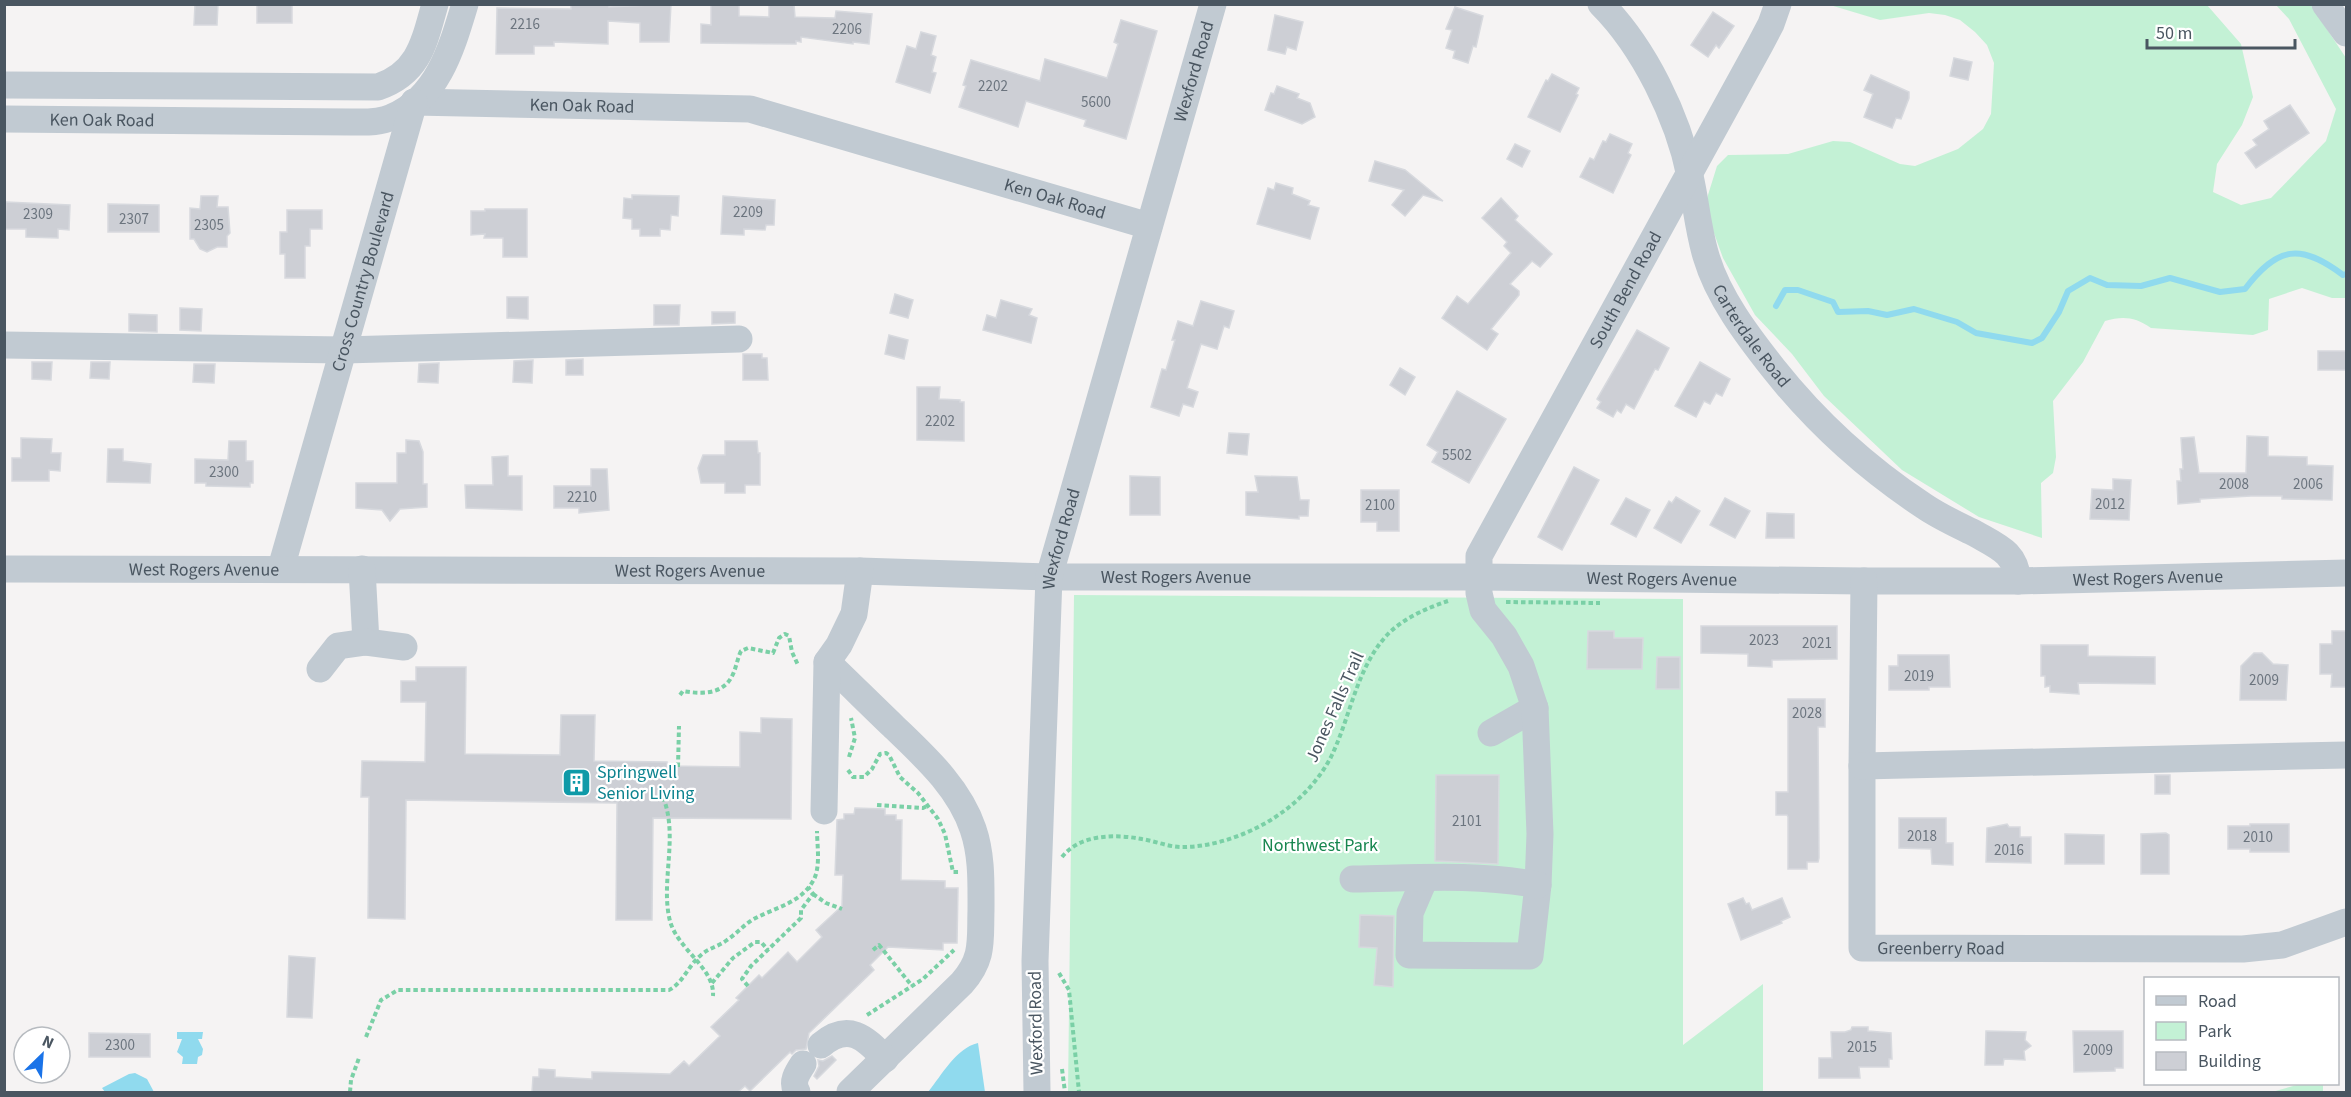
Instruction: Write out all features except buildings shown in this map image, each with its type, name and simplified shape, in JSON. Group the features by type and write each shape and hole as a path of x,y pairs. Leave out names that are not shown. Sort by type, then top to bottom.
{"street":[{"path":"414,102 395,81 410,67 425,42 435,4"},
{"name":"Cross Country Boulevard","path":"281,568 414,102 431,86 442,69 452,48 465,4"},
{"name":"Wexford Road","path":"1037,1092 1035,961 1048,577 1213,4"},
{"name":"Carterdale Road","path":"1601,4 1633,44 1674,122 1690,173 1706,256 1721,292 1746,331 1774,369 1808,408 1888,480 1926,507 2007,553 2017,566 2018,581"},
{"name":"South Bend Road","path":"1425,878 1410,914 1409,955 1530,956 1538,885 1540,834 1535,708 1521,666 1504,636 1483,610 1479,593 1479,556 1760,45 1778,4"},
{"path":"2325,4 2346,33"},
{"name":"Ken Oak Road","path":"4,85 357,88 378,87 395,81"},
{"name":"Ken Oak Road","path":"4,119 377,122 392,118 414,102 750,109 1149,226"},
{"path":"4,345 344,350 739,339"},
{"name":"West Rogers Avenue","path":"4,568 860,571 1048,577 1479,577 1864,581 2018,581 2346,573"},
{"path":"362,569 366,642"},
{"path":"824,811 827,662 854,614 860,571"},
{"name":"Greenberry Road","path":"1864,581 1862,948 2243,949 2282,945 2346,922"},
{"path":"320,669 338,646 366,642 404,647"},
{"path":"827,662 922,754 951,786 965,808 974,830 979,853 980,950 977,963 962,982 850,1092"},
{"path":"1491,733 1535,708"},
{"path":"1862,766 2346,755"},
{"path":"1353,879 1444,876 1509,879 1538,885"},
{"path":"821,1045 831,1037 852,1033 868,1040 885,1059"},
{"path":"797,1092 795,1076 802,1064"}],"path":[{"name":"Jones Falls Trail","path":"1060,859 1076,843 1089,839 1140,839 1181,847 1201,845 1258,828 1275,817 1305,793 1331,757 1366,665 1375,650 1405,621 1420,612 1453,599"},
{"path":"680,695 683,691 704,693 722,687 731,677 744,648 753,648 773,654 778,638 784,634 789,636 792,652 798,665"},
{"path":"848,710 855,730 848,762 849,773 853,777 864,777 872,769 878,756 886,753 900,777 929,805 945,834 953,872 967,872"},
{"path":"678,766 679,726"},
{"path":"663,797 670,818 668,908 670,920 680,943 703,968 712,983 714,996"},
{"path":"876,805 923,808 929,805"},
{"path":"366,1037 381,1000 398,990 669,990 677,984 695,960 707,950 729,939 753,920 790,903 808,887 816,874 817,816 819,812 824,811"},
{"path":"808,887 825,903 842,909"},
{"path":"748,987 742,979 751,966 801,918 801,910 813,894"},
{"path":"712,983 733,958 755,942 761,942 768,950"},
{"path":"873,950 879,945 912,986"},
{"path":"859,1020 923,979 956,949"},
{"path":"1055,976 1055,966 1069,990 1079,1092"},
{"path":"351,1092 351,1080 359,1058"},
{"path":"1061,1065 1065,1092"}],"green space":[{"path":"1830,5 2207,5 2241,44 2253,97 2242,125 2217,164 2213,192 2241,205 2271,198 2326,141 2336,109 2289,19 2276,5 2311,5 2346,58 2346,298 2332,298 2302,288 2269,299 2268,330 2253,335 2151,328 2129,318 2105,321 2083,362 2053,401 2056,457 2053,473 2041,483 2042,538 1979,517 1902,470 1824,396 1792,354 1755,315 1723,258 1706,211 1708,195 1717,166 1728,155 1788,154 1833,141 1850,142 1900,164 1915,166 1958,149 1983,129 1991,114 1994,63 1987,45 1975,32 1960,20 1945,15 1929,13 1880,20"},
{"name":"Northwest Park","path":"1074,595 1683,599 1683,1045 1763,984 1763,1092 1068,1092"},
{"path":"2296,1085 2323,1085 2323,1092 2272,1092"}],"water":[{"path":"177,1032 203,1032 202,1039 198,1039 203,1049 197,1064 182,1064 183,1057 177,1052 182,1039 177,1039"},
{"path":"978,1043 985,1092 928,1092 956,1056"},
{"path":"135,1073 147,1079 154,1092 105,1092 102,1088 129,1074"}],"waterway":[{"path":"1776,306 1785,290 1798,290 1833,302 1838,312 1868,311 1887,315 1914,309 1957,322 1976,333 2032,343 2042,338 2059,312 2068,291 2090,278 2107,285 2141,286 2170,278 2220,292 2245,289 2268,264 2279,257 2290,254 2302,254 2314,258 2343,275 2346,274"}],"place":[{"name":"Springwell Senior Living","path":"576,782"}]}
